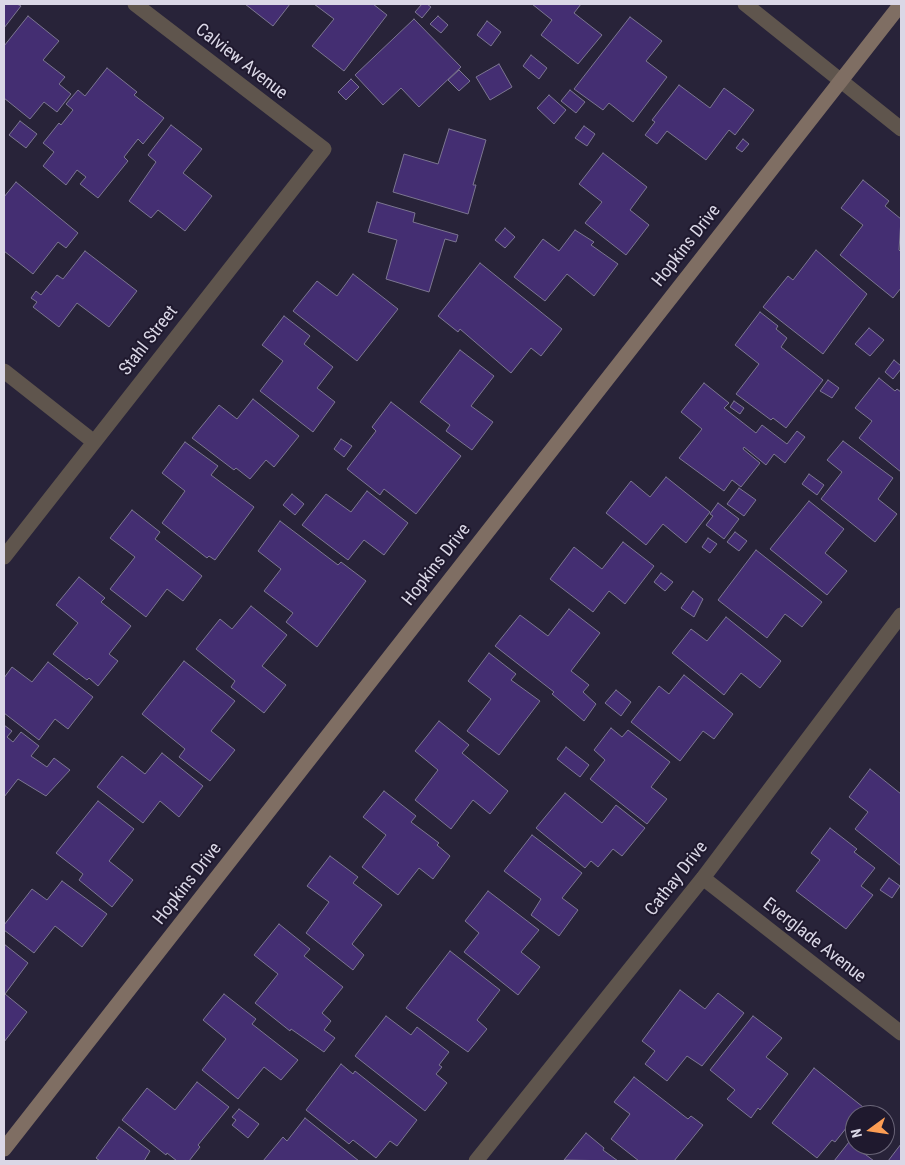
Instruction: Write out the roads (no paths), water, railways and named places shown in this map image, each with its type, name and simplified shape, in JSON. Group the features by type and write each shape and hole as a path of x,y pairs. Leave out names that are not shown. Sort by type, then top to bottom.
{"street":[{"name":"Calview Avenue","path":"136,4 324,149"},
{"path":"745,4 841,79 901,129"},
{"name":"Hopkins Drive","path":"4,1149 901,4"},
{"name":"Stahl Street","path":"4,557 324,149"},
{"path":"4,371 94,442"},
{"name":"Cathay Drive","path":"476,1161 703,878 901,615"},
{"name":"Everglade Avenue","path":"703,878 901,1033"}]}
